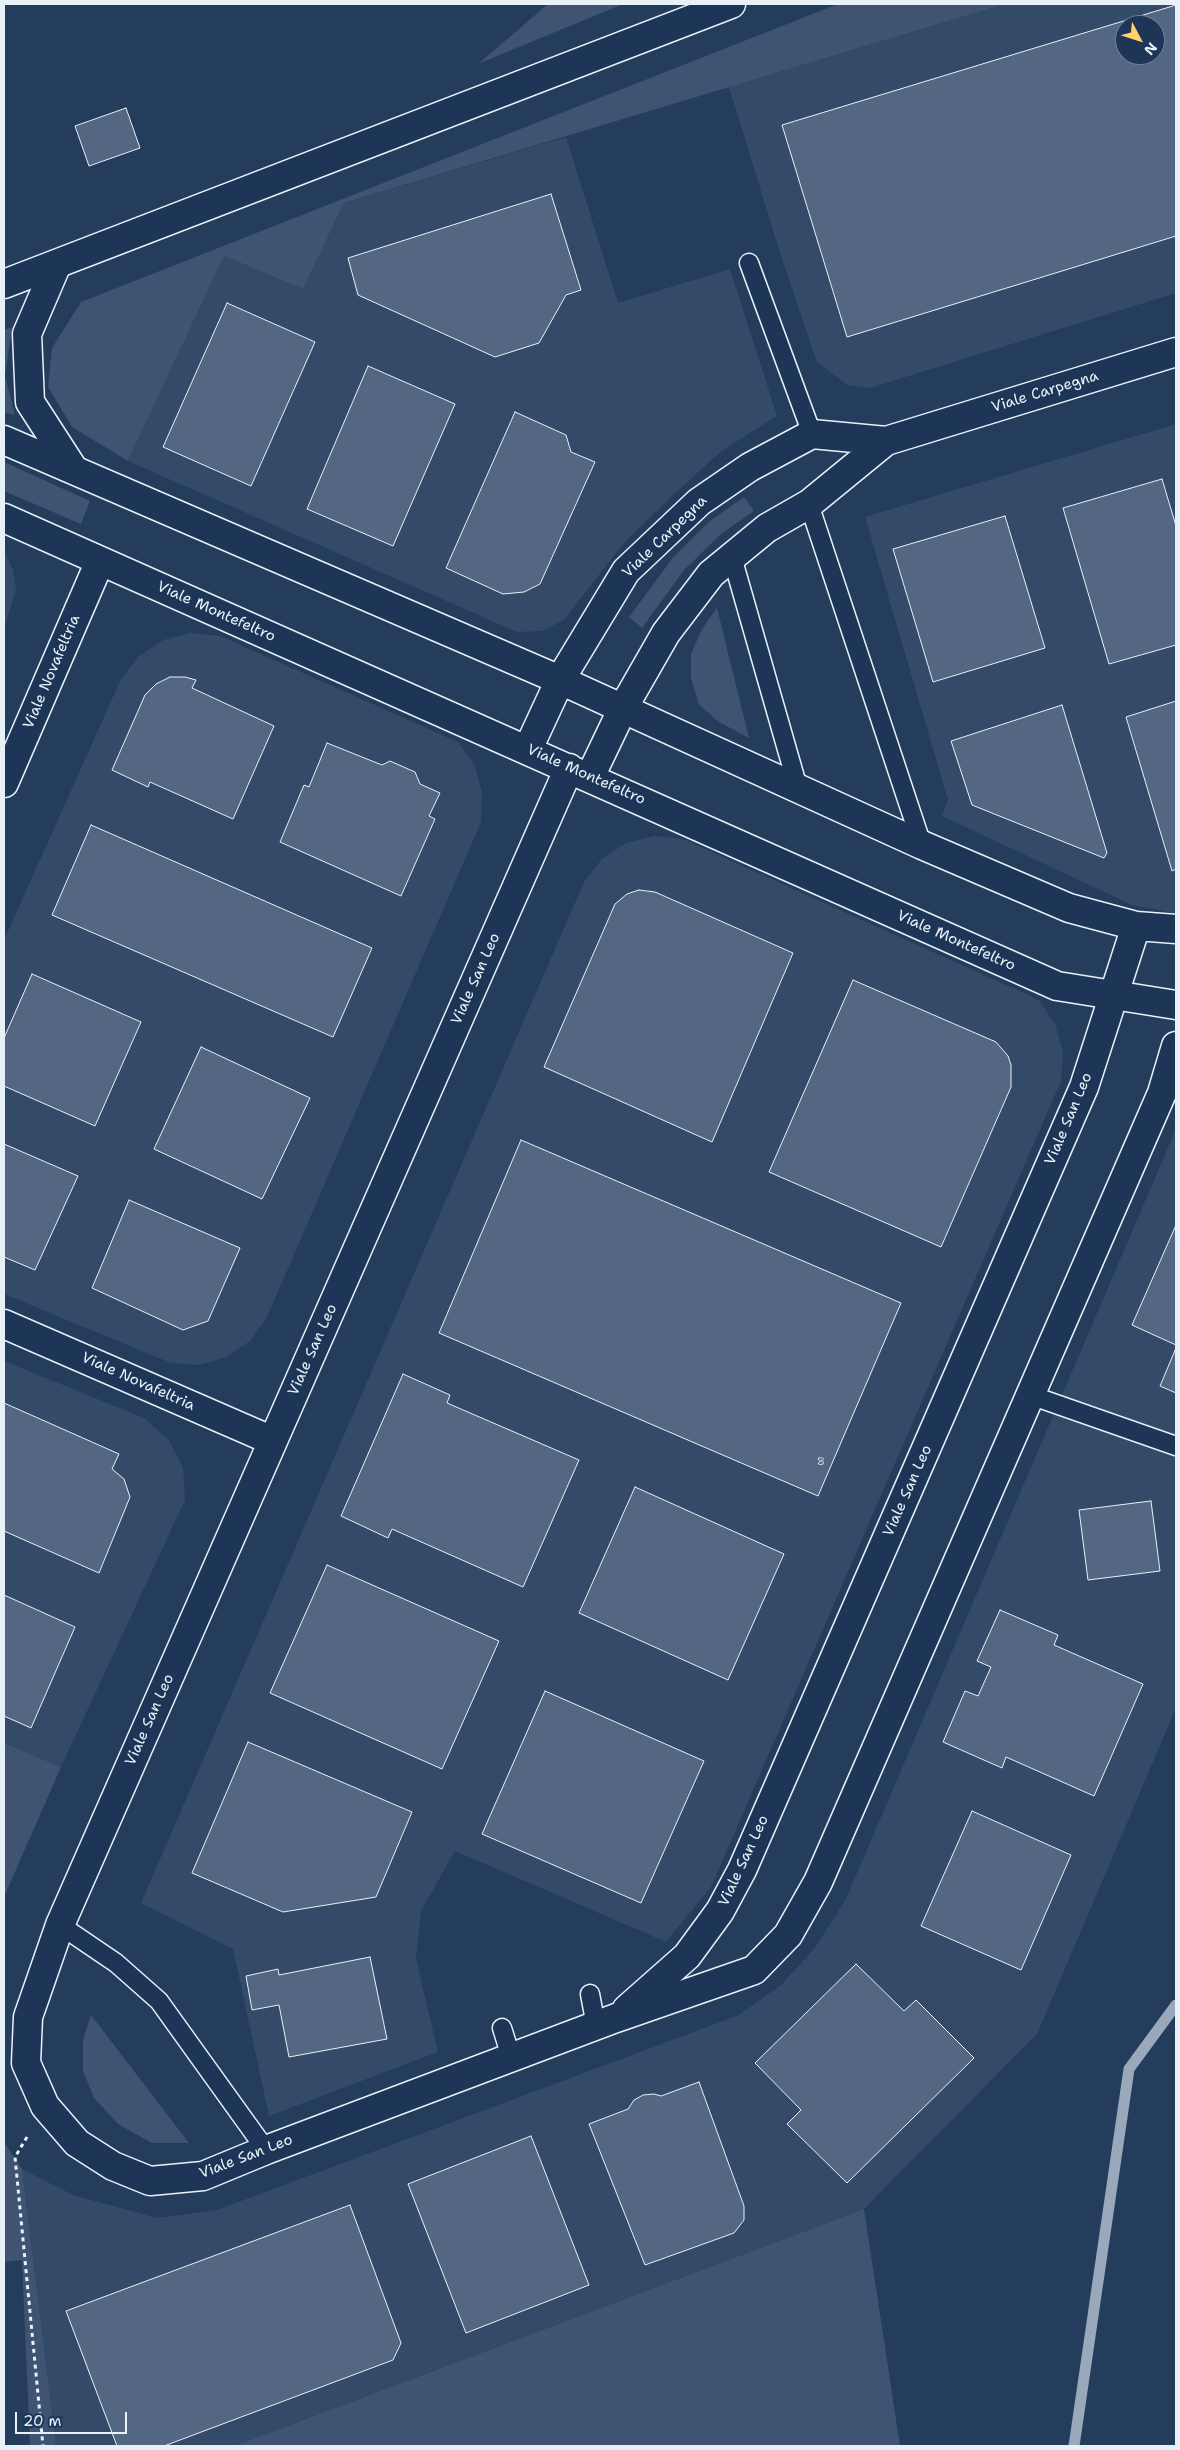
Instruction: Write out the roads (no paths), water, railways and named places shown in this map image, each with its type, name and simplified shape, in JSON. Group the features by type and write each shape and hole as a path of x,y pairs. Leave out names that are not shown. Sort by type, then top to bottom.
{"street":[{"path":"4,284 731,4"},
{"path":"57,264 28,334 30,402 72,467"},
{"name":"Viale Carpegna","path":"580,773 623,708 666,633 711,574 767,528 809,504 886,441 1176,352"},
{"name":"Viale Carpegna","path":"528,749 560,680 626,571 699,502 750,467 812,434 886,441"},
{"path":"4,440 72,467 560,680 922,845 1070,908 1136,926 1176,928"},
{"name":"Viale Montefeltro","path":"4,518 528,749 1057,986 1176,1005"},
{"name":"Viale Novafeltria","path":"4,783 100,561"},
{"name":"Viale San Leo","path":"580,773 273,1441 60,1924 28,2017 26,2063 45,2106 77,2142 113,2166 150,2180 203,2176 266,2150 511,2057 754,1970 788,1935 818,1882 1162,1093 1176,1046"},
{"name":"Viale San Leo","path":"606,2022 687,1956 720,1911 742,1870 1084,1088 1136,926"},
{"name":"Viale Novafeltria","path":"4,1324 273,1441"}],"lane":[{"path":"748,262 812,434"},
{"path":"809,504 922,845"},
{"path":"732,557 798,788"},
{"path":"1030,1395 1176,1446"},
{"path":"60,1924 116,1963 159,2001 266,2150"},
{"path":"590,1994 606,2022"},
{"path":"502,2028 511,2057"}],"waterway":[{"path":"1074,2446 1129,2069 1176,2005"}]}
